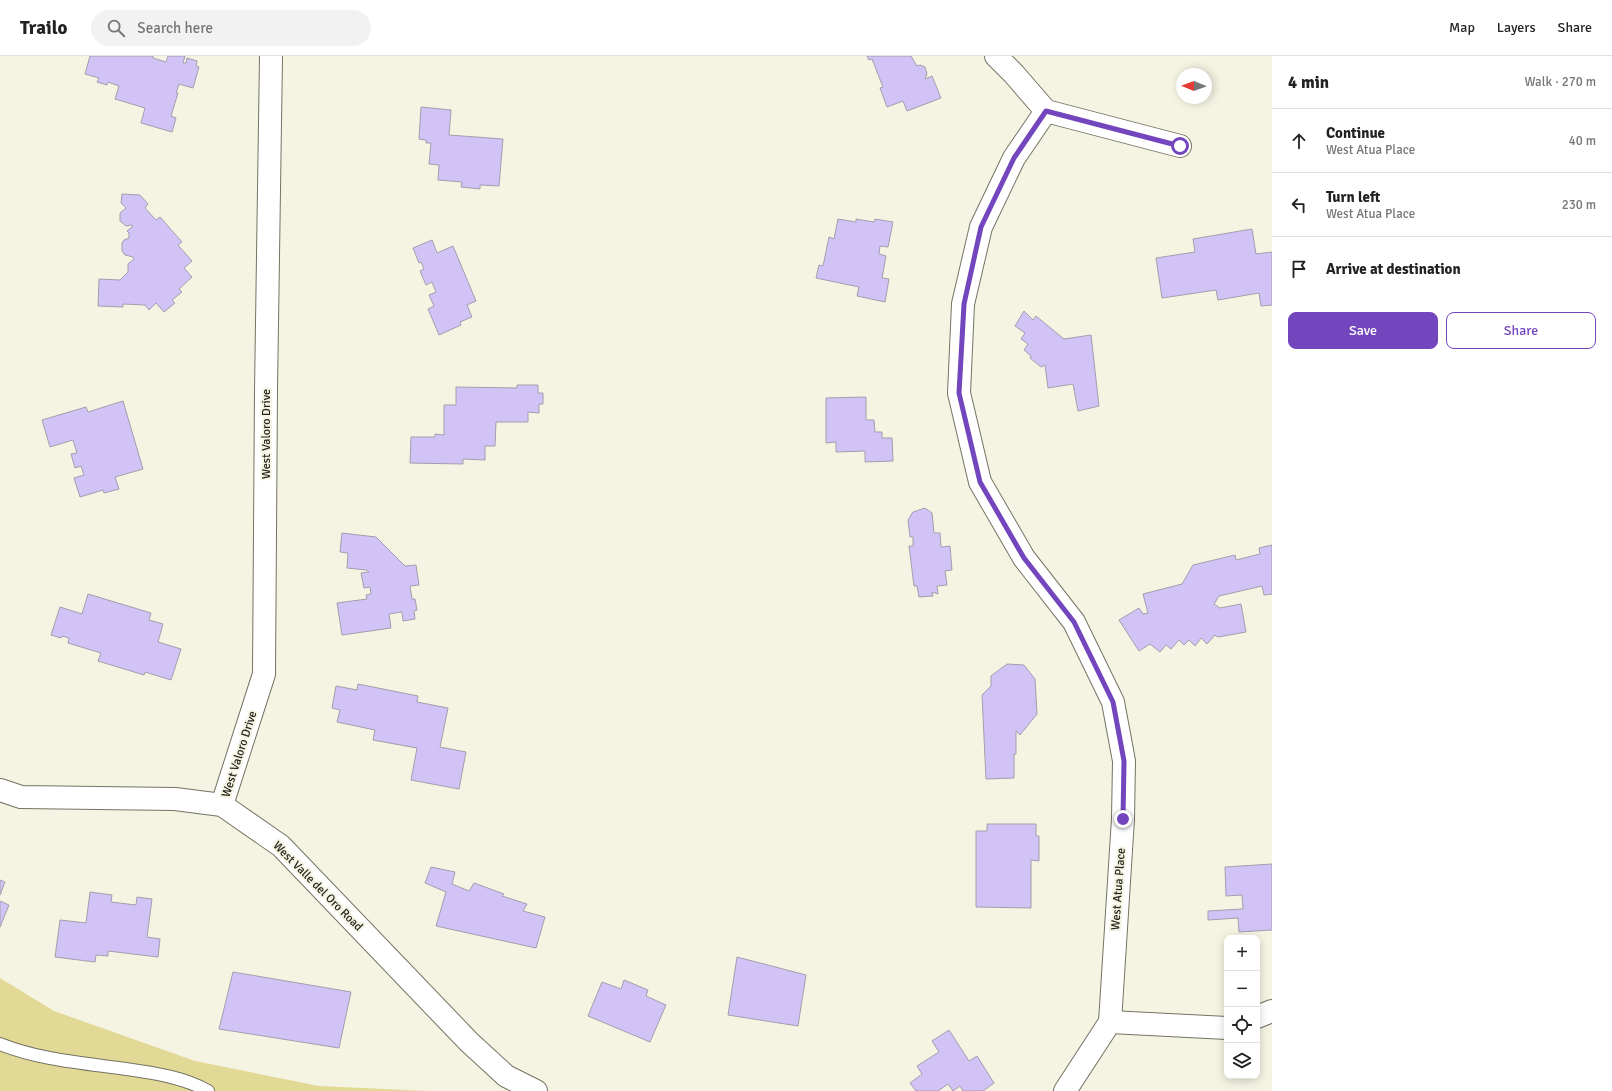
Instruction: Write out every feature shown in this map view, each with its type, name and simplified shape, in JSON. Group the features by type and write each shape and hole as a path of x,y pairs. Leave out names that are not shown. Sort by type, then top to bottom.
{"street":[{"name":"West Valoro Drive","path":"222,805 264,674 271,56"},
{"path":"996,56 1014,74 1046,111 1180,146"},
{"name":"West Atua Place","path":"1046,111 1014,158 981,227 964,304 959,393 980,482 1024,558 1074,622 1113,702 1124,761 1123,819 1110,1022 1065,1091"},
{"name":"West Valle del Oro Road","path":"0,790 21,797 175,799 222,805 281,846 469,1042 506,1076 536,1091"},
{"path":"1260,1016 1272,1011"},
{"path":"1110,1022 1224,1028"}],"lane":[{"path":"0,1044 35,1056 174,1077 208,1091"}],"shaded area":[{"path":"0,978 54,1011 195,1061 319,1086 428,1091 0,1091"}],"building":[{"path":"90,56 153,56 153,58 166,62 168,56 185,56 183,63 186,63 187,58 197,61 196,66 199,67 193,88 179,84 176,93 178,93 171,116 176,118 172,132 141,123 145,108 115,99 119,86 108,82 107,85 97,82 99,78 85,74"},
{"path":"867,56 911,56 917,66 920,65 925,67 927,74 925,79 932,76 941,98 907,111 903,101 887,107 880,88 883,87 872,59 869,60"},
{"path":"421,107 451,110 449,135 503,139 499,186 480,185 480,189 461,187 462,182 438,180 439,165 429,164 431,143 426,143 426,140 419,139"},
{"path":"122,194 140,195 148,204 145,208 156,220 160,217 182,242 178,245 192,261 184,268 192,277 179,289 182,292 172,300 175,303 164,312 156,303 149,310 145,305 123,304 123,307 98,306 99,279 120,280 128,272 128,264 134,259 133,257 125,255 122,251 122,243 124,240 129,238 129,233 127,231 133,226 126,226 120,221 120,213 126,208 121,203"},
{"path":"838,219 856,222 856,219 874,222 875,219 893,222 888,247 880,246 879,254 886,256 882,278 889,279 885,302 857,296 859,287 816,278 819,265 823,266 829,237 834,239"},
{"path":"1252,229 1256,254 1272,252 1272,305 1261,306 1259,293 1218,300 1216,290 1162,298 1156,258 1195,252 1193,239"},
{"path":"432,240 437,253 453,246 476,301 467,305 472,317 460,322 461,325 439,335 428,309 434,306 429,295 436,292 432,282 426,285 420,271 424,269 421,262 419,263 413,248"},
{"path":"1024,311 1033,320 1036,316 1064,339 1091,335 1099,406 1078,411 1073,384 1048,388 1045,365 1041,367 1030,358 1031,356 1024,350 1028,344 1021,339 1025,333 1015,326"},
{"path":"517,385 538,385 538,393 543,393 543,404 539,404 539,413 528,412 528,422 496,422 495,446 485,446 485,460 463,459 463,464 410,463 411,437 435,437 435,434 444,435 444,405 456,405 456,387 517,388"},
{"path":"866,397 866,420 874,420 875,432 882,432 882,438 892,438 893,461 865,462 865,451 836,452 836,442 826,443 826,398"},
{"path":"123,401 143,469 115,477 119,489 104,493 103,490 80,497 74,478 84,475 81,466 75,468 71,454 77,453 73,440 50,447 42,420 86,407 88,412"},
{"path":"925,508 932,513 934,533 940,533 941,547 950,546 952,570 945,571 947,585 937,586 938,594 932,592 933,596 919,597 917,586 914,586 909,546 913,546 913,537 910,537 908,520 913,512"},
{"path":"342,533 376,537 405,566 416,565 419,585 410,586 412,599 415,599 417,610 414,611 415,619 403,621 402,612 389,614 391,628 342,635 337,603 367,599 366,595 371,594 370,587 364,588 361,573 369,572 366,570 347,568 348,553 340,552"},
{"path":"1272,545 1272,594 1264,595 1262,586 1219,596 1214,604 1220,608 1241,604 1246,632 1218,637 1215,635 1207,644 1201,638 1195,646 1189,640 1184,645 1179,640 1171,649 1166,645 1160,652 1150,644 1139,651 1119,620 1139,608 1143,614 1148,613 1143,594 1182,584 1193,565 1235,555 1236,560 1260,554 1259,548"},
{"path":"88,594 151,613 149,620 163,624 158,642 181,649 171,680 145,672 144,675 98,661 101,653 68,643 69,638 62,636 61,638 51,635 60,607 82,614"},
{"path":"1007,664 1024,665 1035,679 1037,714 1020,735 1016,731 1014,778 986,779 982,695 991,686 991,676"},
{"path":"358,684 418,696 417,702 448,708 440,747 466,752 459,789 411,780 417,748 373,740 375,730 337,722 340,710 332,708 336,686 357,690"},
{"path":"987,824 1036,824 1036,836 1039,836 1039,861 1031,860 1031,908 976,907 976,831 987,831"},
{"path":"1272,864 1272,930 1239,932 1238,918 1208,920 1208,911 1243,909 1242,895 1226,896 1225,867"},
{"path":"431,867 455,872 452,884 469,891 474,883 504,894 502,896 527,904 523,911 545,917 536,948 436,926 446,892 425,883"},
{"path":"0,880 5,882 0,895"},
{"path":"90,892 112,895 111,902 136,905 137,897 152,899 147,937 160,939 158,957 108,951 108,956 96,955 95,962 55,957 60,920 86,923"},
{"path":"0,901 9,905 0,927"},
{"path":"737,957 806,975 798,1026 728,1015"},
{"path":"233,972 351,992 339,1048 219,1029"},
{"path":"624,980 648,990 646,996 666,1005 650,1042 588,1016 602,982 621,989"},
{"path":"949,1030 969,1061 977,1056 994,1083 983,1091 963,1091 960,1086 953,1091 948,1084 938,1091 916,1091 910,1083 922,1074 917,1066 939,1052 932,1041"}],"route":[{"path":"1123,819 1124,761 1113,702 1074,622 1024,558 980,482 959,393 964,304 981,227 1014,158 1046,111 1180,146"}]}
